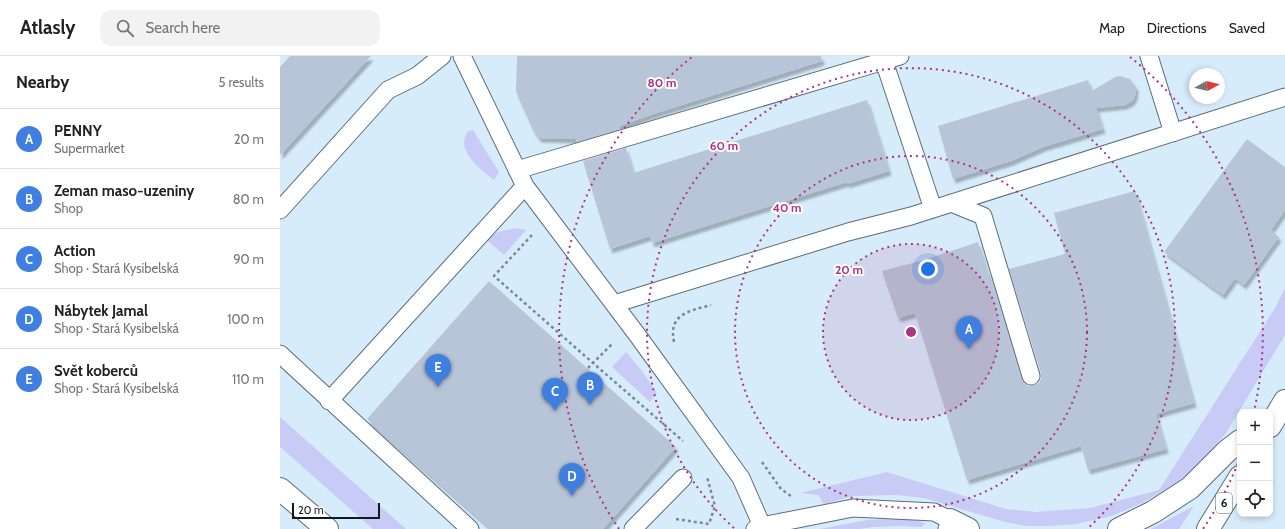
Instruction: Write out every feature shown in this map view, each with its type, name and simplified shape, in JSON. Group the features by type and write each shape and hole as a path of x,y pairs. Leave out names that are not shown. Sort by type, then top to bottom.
{"main road":[{"path":"1119,529 1153,512 1190,488 1237,444"},
{"name":"6","path":"1208,529 1238,481"},
{"path":"280,489 327,529"}],"lane":[{"path":"280,210 388,90 417,76 442,56"},
{"path":"462,56 525,186 614,304 741,478 759,528 853,508 934,512 955,526"},
{"path":"517,170 900,56"},
{"path":"1149,56 1173,133"},
{"path":"884,61 933,209"},
{"path":"614,304 848,232 933,209 1285,97"},
{"path":"330,401 525,186"},
{"path":"951,203 983,216 1032,376"},
{"path":"280,354 470,529"},
{"path":"634,529 683,478"}],"path":[{"path":"548,217 494,276 688,446"},
{"path":"678,348 674,342 672,333 676,321 683,313 710,305"},
{"path":"588,368 617,338"},
{"path":"758,457 781,489 794,498"},
{"path":"707,476 710,482 715,506 709,524"}],"shaded area":[{"path":"473,130 499,172 494,180 476,165 467,153 464,139 467,132"},
{"path":"515,228 526,230 504,255 487,240 498,232"},
{"path":"1285,288 1285,335 1240,409 1237,409 1237,415 1226,433 1200,464 1184,479 1142,503 1112,516 1076,524 1026,526 1005,522 924,498 896,495 853,496 824,504 818,495 800,493 887,472 1006,509 1036,512 1090,508 1159,490 1275,308"},
{"path":"626,352 642,371 657,393 650,402 612,367"},
{"path":"280,417 406,529 373,529 280,447"},
{"path":"1194,506 1179,529 1151,529"},
{"path":"906,519 925,524 921,527 902,526 860,529 820,529 867,520"}],"building":[{"path":"290,56 371,56 280,155 280,67"},
{"path":"517,56 821,56 822,61 650,115 620,126 620,129 577,142 576,139 539,138 533,130 516,92"},
{"path":"1120,76 1130,79 1136,87 1135,96 1132,101 1125,105 1096,108 1103,129 1043,147 1011,161 953,179 938,126 1088,80 1092,91 1115,77"},
{"path":"867,100 889,171 847,184 847,182 652,243 650,236 610,249 583,161 626,148 633,173"},
{"path":"1247,139 1285,167 1285,210 1271,230 1279,237 1244,285 1235,278 1223,295 1164,252"},
{"path":"1135,191 1194,403 1156,414 1166,449 1088,470 1081,446 967,480 915,313 898,318 882,271 924,260 978,242 988,275 990,274 1021,379 1028,386 1034,385 1039,383 1041,373 1009,269 1065,254 1054,213"},
{"path":"489,281 676,447 603,529 491,529 367,419"}],"place":[{"name":"PENNY","path":"969,349"},
{"name":"Svět koberců","path":"438,387"},
{"name":"Zeman maso-uzeniny","path":"590,405"},
{"name":"Action","path":"555,411"},
{"name":"Nábytek Jamal","path":"572,496"}]}
